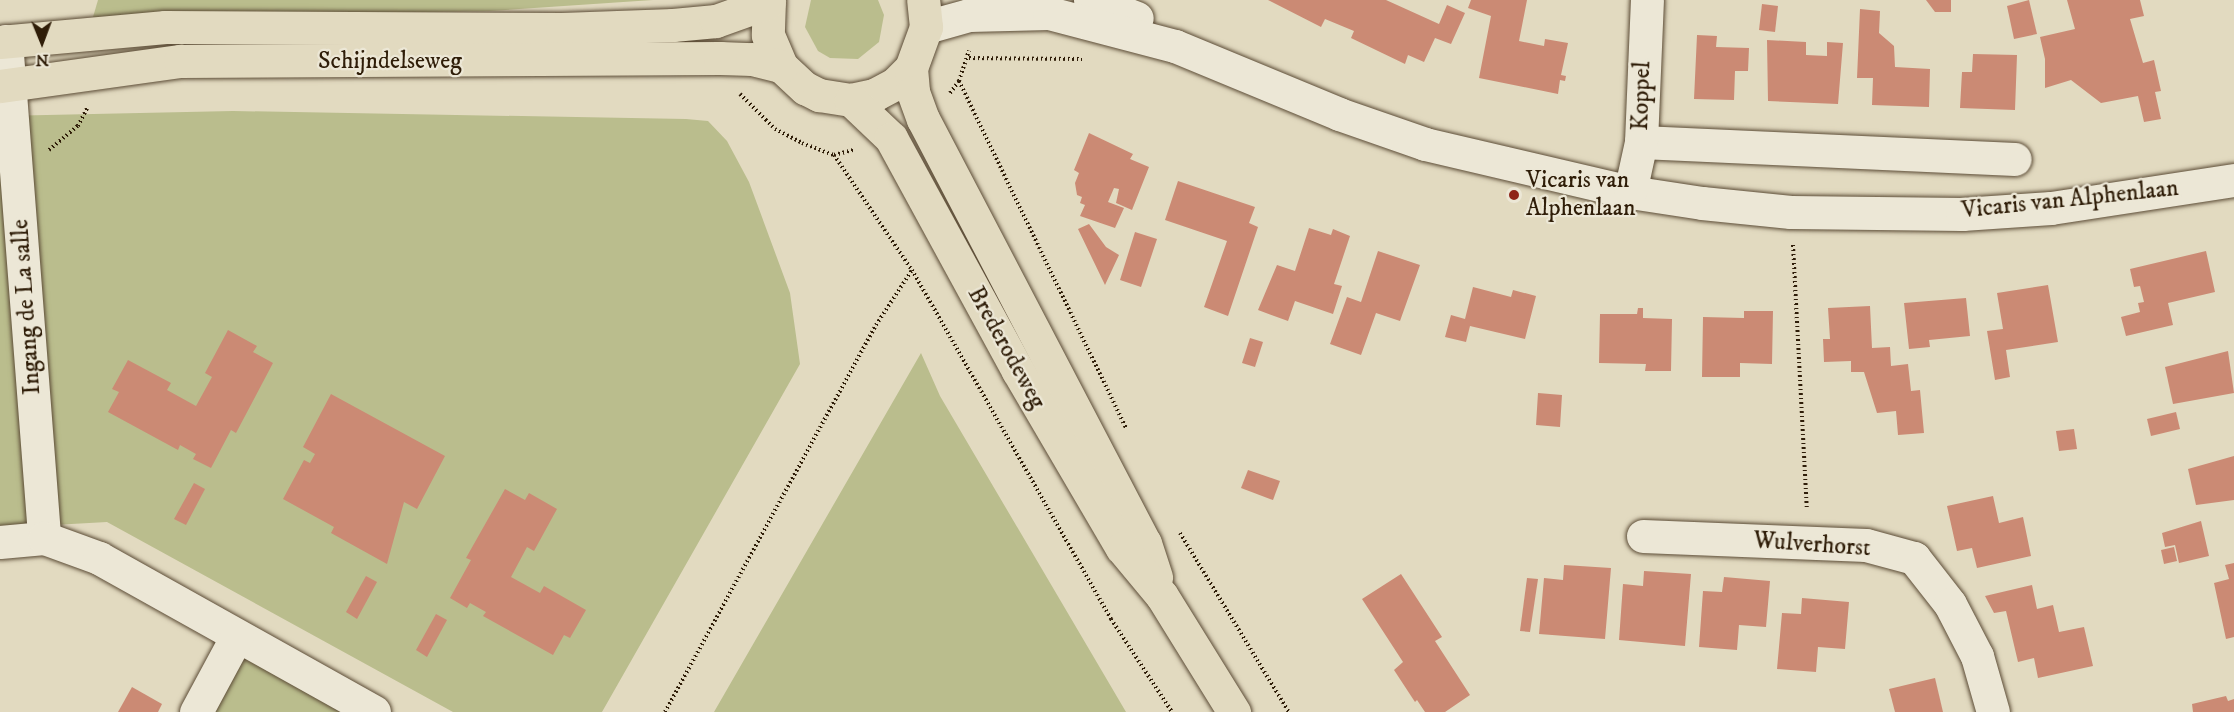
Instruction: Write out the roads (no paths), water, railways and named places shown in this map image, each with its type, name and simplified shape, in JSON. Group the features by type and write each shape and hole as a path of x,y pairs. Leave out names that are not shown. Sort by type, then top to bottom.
{"main road":[{"name":"Schijndelseweg","path":"3,41 165,27 530,29 673,26 716,21 769,1"},
{"path":"769,1 768,35 781,66 805,88 827,97 851,100 874,95 895,84 911,68 924,13"},
{"name":"Schijndelseweg","path":"5,86 180,61 720,58 752,59 781,66"},
{"name":"Brederodeweg","path":"911,68 913,92 923,119 1145,543 1162,596"},
{"name":"Brederodeweg","path":"851,100 891,138 1018,371 1116,538 1162,596 1234,712"}],"street":[{"name":"Vicaris van Alphenlaan","path":"1090,0 1144,21 1175,46"},
{"name":"Koppel","path":"1630,192 1641,142 1647,0"},
{"name":"Vicaris van Alphenlaan","path":"924,13 969,15 1049,13 1175,46 1339,114 1425,144 1630,192 1791,212 1962,214 2040,208 2234,180"},
{"name":"Ingang de La salle","path":"3,41 44,538"},
{"name":"Vicaris van Alphenlaan","path":"1641,142 2015,159"},
{"name":"Wulverhorst","path":"1643,536 1866,545 1914,558 1950,604 1977,656 1993,712"},
{"path":"0,542 44,538 99,558 374,712"},
{"path":"196,712 237,636"}],"place":[{"name":"Vicaris van Alphenlaan","path":"1514,195"}]}
